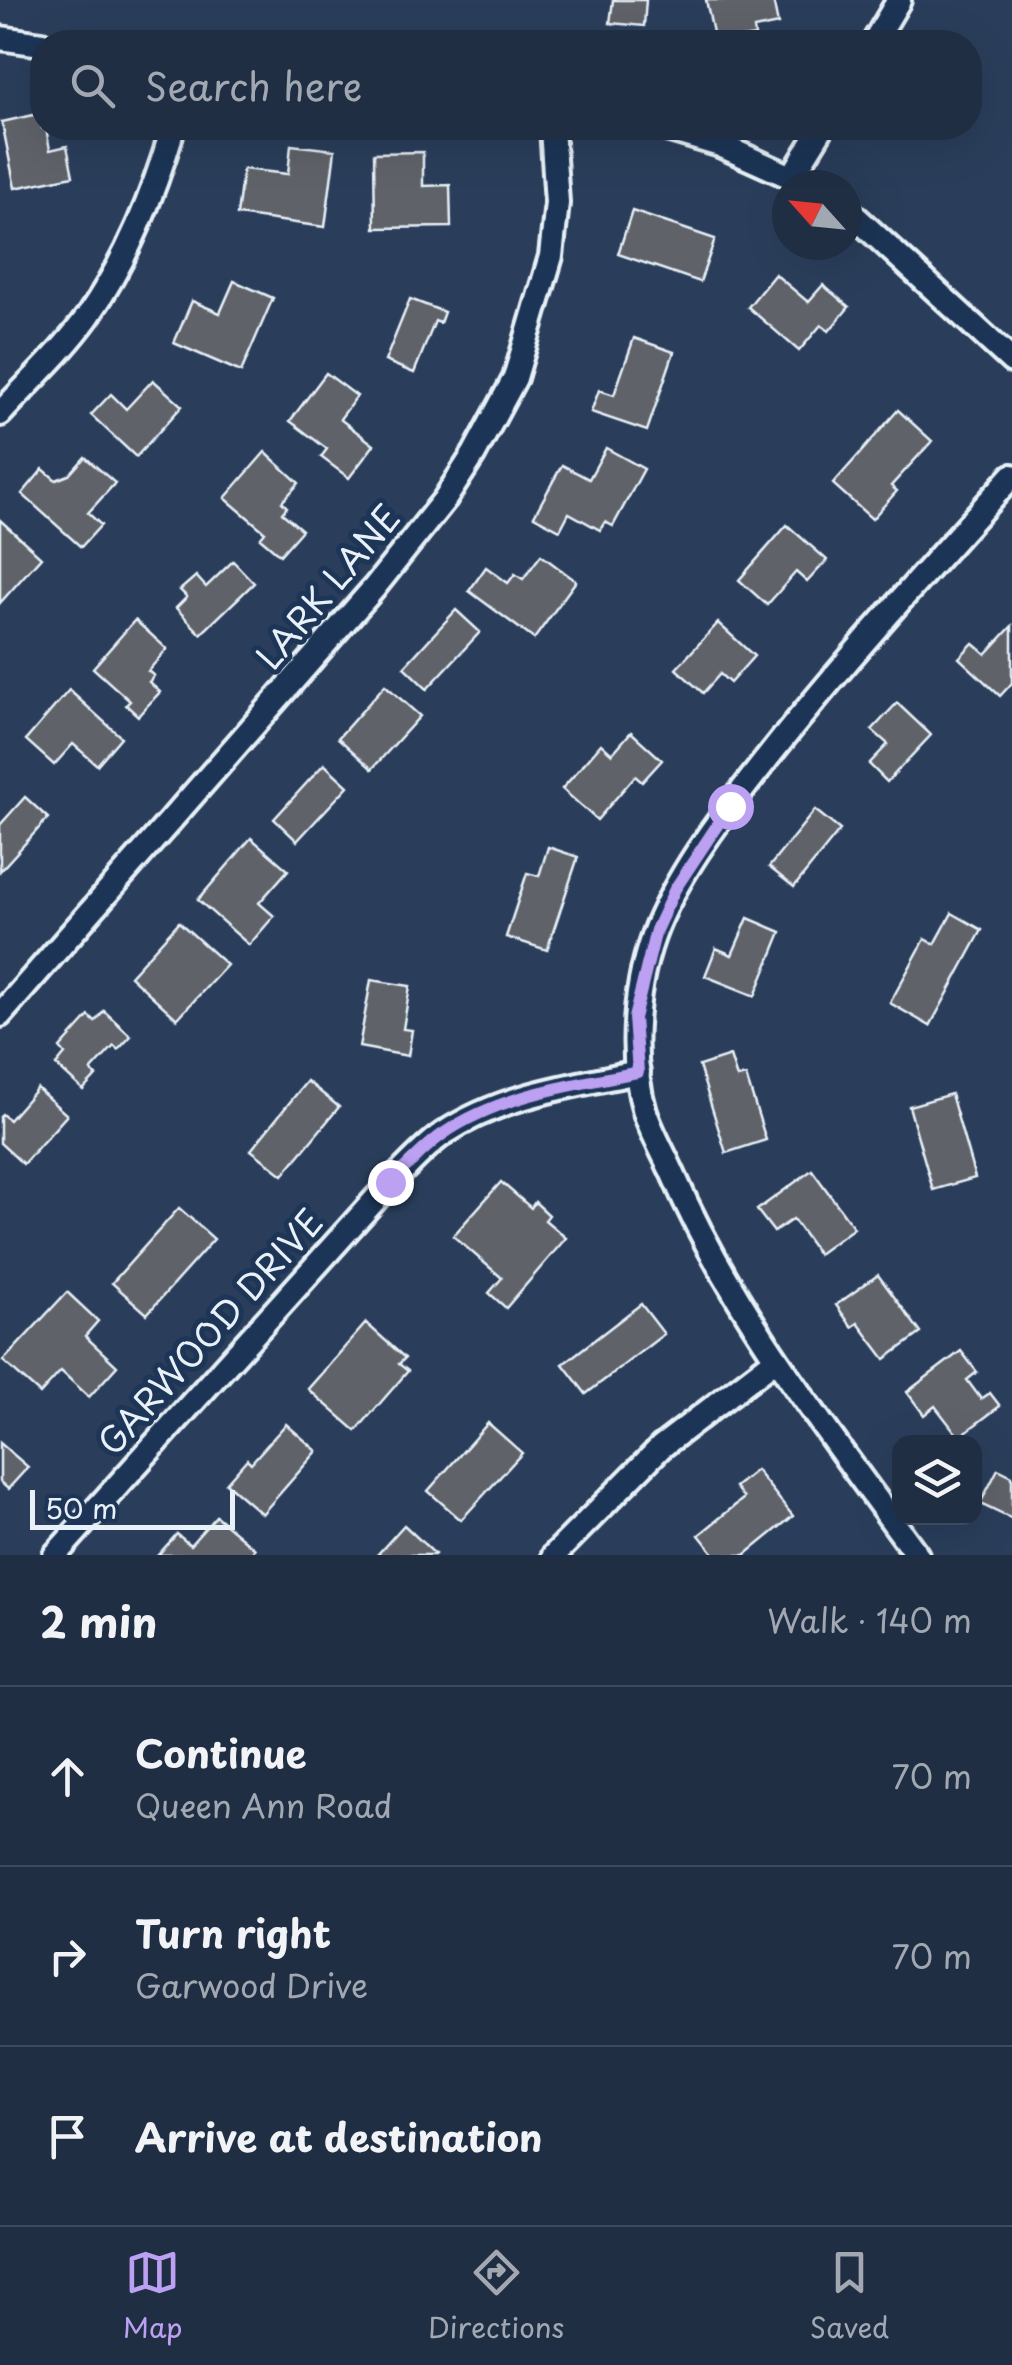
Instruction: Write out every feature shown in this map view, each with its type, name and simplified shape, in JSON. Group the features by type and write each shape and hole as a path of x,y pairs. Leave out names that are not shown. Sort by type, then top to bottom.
{"street":[{"path":"881,30 899,0"},
{"path":"0,38 30,42"},
{"path":"0,414 86,320 122,263 156,186 169,140"},
{"name":"LARK LANE","path":"0,1015 374,588 445,499 474,454 515,378 551,256 557,203 553,140"},
{"path":"703,140 778,170"},
{"path":"805,170 817,140"},
{"path":"862,223 1012,361"},
{"path":"917,1555 776,1359 683,1198 645,1112 634,1018 656,930 675,889 730,806 841,664 1012,476"},
{"name":"GARWOOD DRIVE","path":"56,1555 390,1182 442,1135 490,1107 539,1092 638,1072"},
{"path":"554,1555 661,1447 776,1359"}],"building":[{"path":"613,0 646,0 644,26 610,23"},
{"path":"706,0 773,0 778,24 754,30 712,30"},
{"path":"30,116 30,140 48,140 50,150 67,146 73,176 15,188 2,122"},
{"path":"291,145 335,150 325,227 237,215 243,169 288,174"},
{"path":"423,152 423,186 450,185 451,227 375,228 374,153"},
{"path":"632,211 715,239 700,282 618,254"},
{"path":"775,274 808,302 823,285 849,307 829,331 821,325 799,351 748,307"},
{"path":"234,281 273,298 241,372 174,343 192,301 220,313"},
{"path":"410,299 444,312 440,323 435,321 414,373 385,361"},
{"path":"634,338 674,352 647,431 591,412 599,390 614,395"},
{"path":"326,373 357,396 340,419 374,445 349,478 321,457 327,449 290,421"},
{"path":"153,380 182,406 136,457 91,415 111,394 126,409"},
{"path":"898,410 932,441 891,486 897,491 872,519 833,484"},
{"path":"606,448 644,469 613,526 605,522 600,530 569,513 560,530 534,516 562,465 589,479"},
{"path":"265,452 299,483 282,502 287,507 282,513 302,530 280,555 260,538 265,532 225,498"},
{"path":"85,457 115,483 88,513 101,525 81,547 22,494 43,469 56,480 69,475"},
{"path":"0,520 41,557 0,603"},
{"path":"787,525 827,560 807,582 796,572 767,605 739,580"},
{"path":"541,555 576,581 534,639 469,591 486,567 508,583 515,574 523,579"},
{"path":"233,561 254,583 201,634 176,608 187,597 180,590 196,576 206,587"},
{"path":"456,610 480,632 427,689 404,667"},
{"path":"135,620 167,649 148,671 154,676 149,682 160,692 138,716 126,705 130,701 93,668"},
{"path":"718,623 754,656 730,683 720,674 703,693 676,669"},
{"path":"1012,626 1012,683 1000,696 959,658 973,643 986,654"},
{"path":"385,685 420,716 372,769 338,738"},
{"path":"69,690 121,737 97,765 73,744 54,765 26,740"},
{"path":"897,703 931,735 887,782 869,764 888,744 872,730"},
{"path":"631,732 662,760 642,782 635,776 597,820 562,789 601,744 612,754"},
{"path":"324,764 348,786 297,841 274,819"},
{"path":"25,797 48,818 0,871 0,825"},
{"path":"815,810 840,830 794,887 769,867"},
{"path":"251,838 288,870 259,903 274,916 249,945 198,900"},
{"path":"548,847 578,857 547,950 506,937 527,873 539,876"},
{"path":"952,913 982,930 930,1026 890,1003 925,939 935,944"},
{"path":"748,918 781,932 755,996 705,976 716,948 732,955"},
{"path":"179,922 227,965 177,1019 130,976"},
{"path":"371,980 410,986 403,1029 412,1030 408,1056 359,1047"},
{"path":"104,1011 131,1036 118,1050 114,1046 91,1071 96,1076 83,1090 56,1065 65,1054 60,1048 89,1016 95,1022"},
{"path":"730,1056 737,1078 746,1076 766,1140 726,1153 699,1066"},
{"path":"307,1081 339,1107 283,1175 251,1150"},
{"path":"37,1088 67,1115 23,1164 0,1143 0,1117 2,1114 9,1120"},
{"path":"951,1094 975,1178 933,1190 909,1106"},
{"path":"812,1170 854,1228 818,1254 793,1219 774,1232 757,1210"},
{"path":"501,1182 531,1208 535,1202 549,1215 545,1220 566,1238 506,1308 489,1293 502,1278 453,1236"},
{"path":"179,1208 214,1239 147,1314 112,1283"},
{"path":"878,1275 921,1333 885,1359 858,1323 852,1327 836,1305"},
{"path":"67,1292 98,1321 85,1336 117,1366 89,1397 61,1371 40,1394 3,1361"},
{"path":"641,1304 664,1334 586,1394 563,1364"},
{"path":"366,1323 405,1358 399,1364 408,1371 356,1431 308,1389"},
{"path":"961,1351 977,1372 967,1380 981,1399 990,1393 1000,1406 957,1435 935,1406 924,1415 907,1392"},
{"path":"488,1423 522,1453 461,1520 428,1491"},
{"path":"286,1424 317,1451 262,1514 226,1483 247,1459 251,1463"},
{"path":"0,1443 28,1467 8,1489 0,1482"},
{"path":"998,1469 1012,1476 1012,1519 982,1505"},
{"path":"756,1470 793,1516 745,1555 715,1555 699,1535 744,1498 735,1487"},
{"path":"216,1516 255,1549 250,1555 158,1555 177,1534 190,1545"},
{"path":"404,1525 435,1554 377,1555"}],"route":[{"path":"390,1182 442,1135 490,1107 539,1092 638,1072 634,1018 656,930 675,889 730,806"}]}
